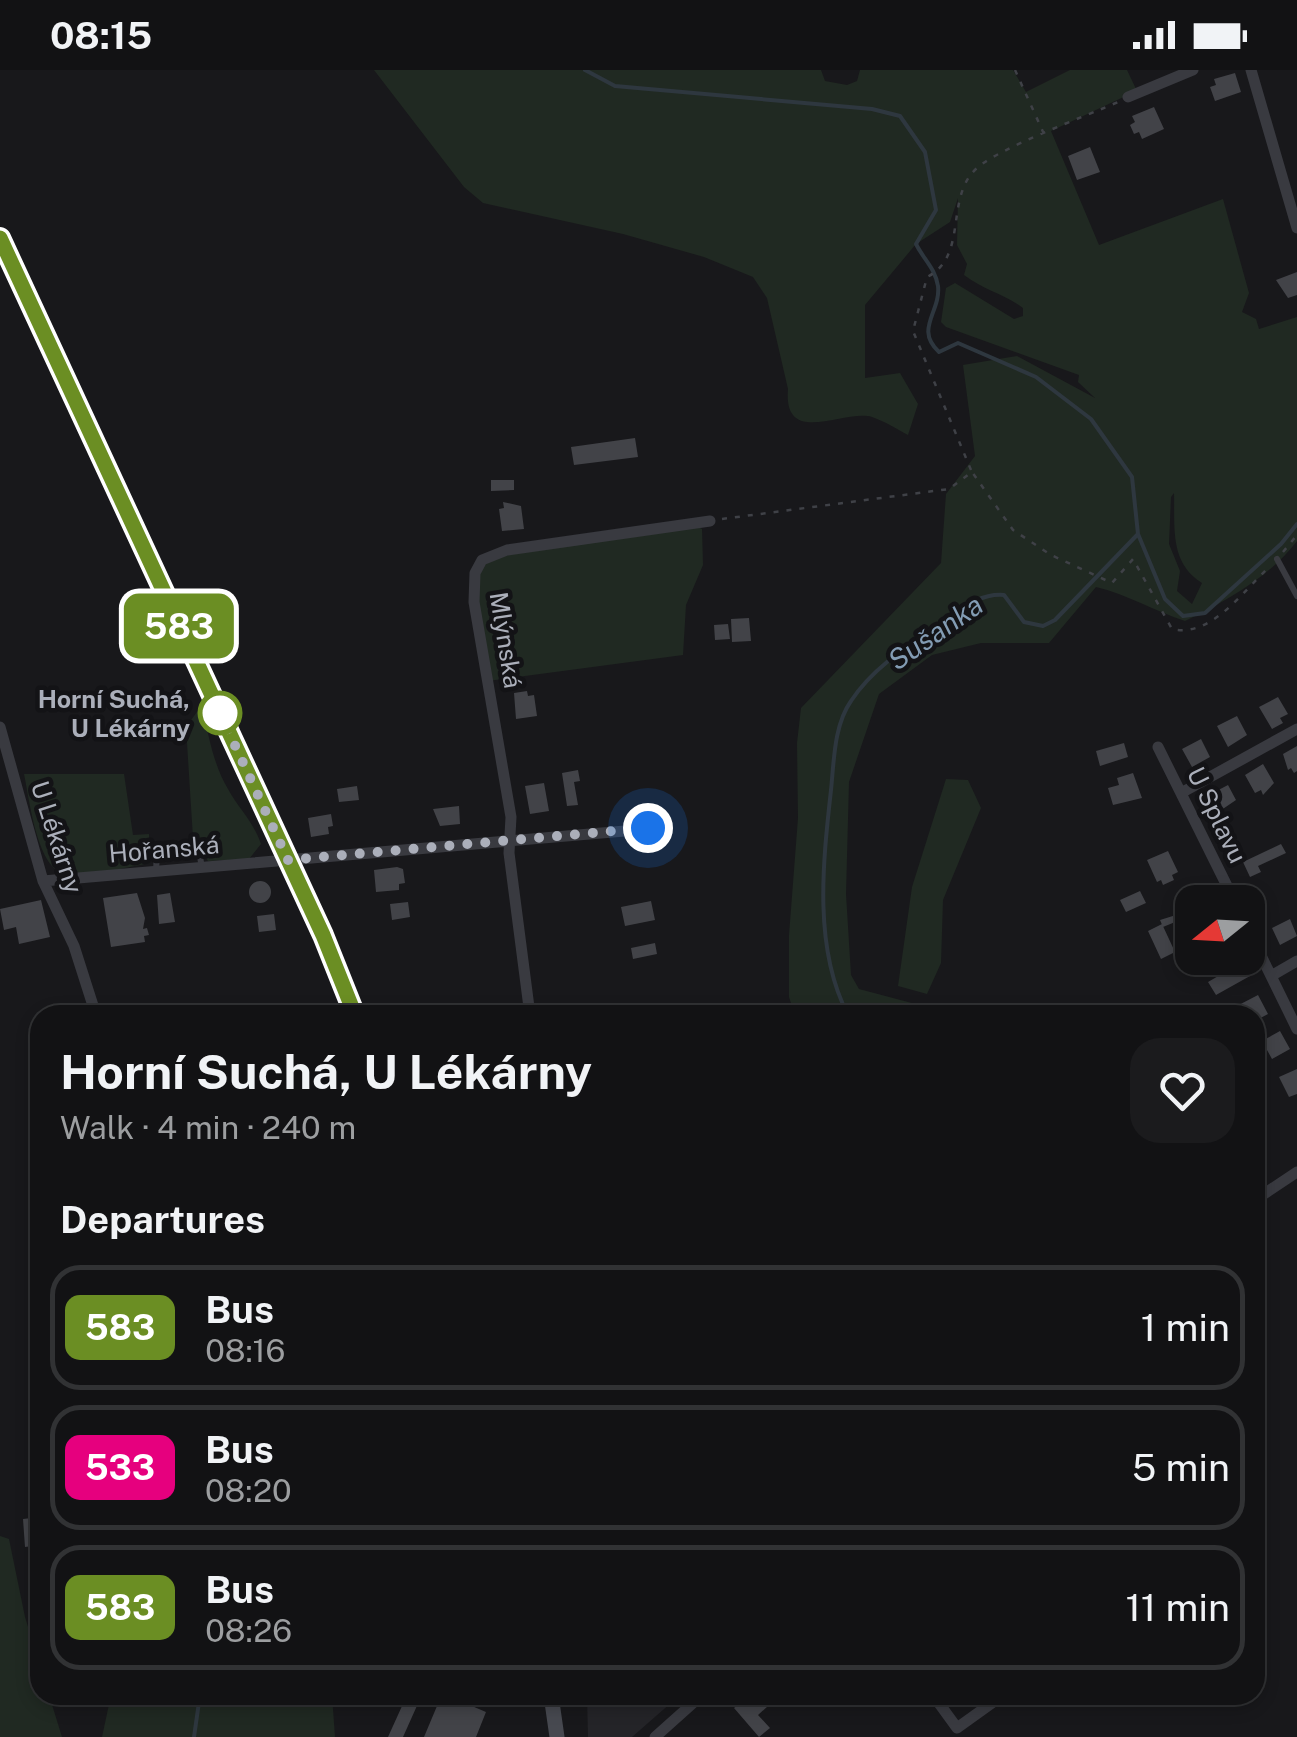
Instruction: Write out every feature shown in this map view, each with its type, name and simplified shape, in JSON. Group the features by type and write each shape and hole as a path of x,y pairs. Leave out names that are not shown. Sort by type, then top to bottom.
{"main road":[{"path":"0,238 288,860 351,1005"},
{"path":"553,1705 557,1737"}],"street":[{"path":"1128,97 1193,70"},
{"path":"1251,70 1297,228"},
{"name":"Mlýnská","path":"508,840 510,817 504,761 474,602 475,573 482,560 506,550 710,521"},
{"name":"U Lékárny","path":"0,727 43,881 74,946 93,1005"},
{"path":"1181,793 1297,729"},
{"name":"U Splavu","path":"1158,747 1227,885"},
{"name":"Hořanská","path":"43,881 648,828"},
{"path":"508,840 529,1005"},
{"path":"1271,976 1297,960"},
{"path":"1265,964 1297,1029"},
{"path":"1265,1193 1297,1172"},
{"path":"655,1737 691,1705"},
{"path":"940,1705 960,1733 992,1705"}],"lane":[{"path":"1277,559 1297,596"},
{"path":"156,872 156,850 187,842 199,850 203,869"}],"path":[{"path":"1015,70 1045,135"},
{"path":"1128,97 976,168 961,200 948,259 942,270 927,277 913,331 972,472 1013,530 1077,568 1112,583 1132,560 1172,628 1186,632 1219,616 1297,534"},
{"path":"710,521 949,488 972,472"}],"shaded area":[{"path":"374,70 821,70 825,81 847,85 857,81 860,70 1013,70 1026,92 1070,70 1127,70 1136,89 1130,94 1051,131 1099,245 1223,199 1249,293 1242,312 1256,319 1259,329 1297,317 1297,541 1274,566 1185,621 1096,587 1049,643 981,643 932,655 879,694 849,782 846,894 851,975 859,989 919,1005 792,1005 789,935 801,708 941,563 946,494 975,456 963,365 1017,356 1095,398 1078,382 1079,375 941,322 946,288 955,283 1014,319 1023,316 1023,308 964,275 967,264 957,245 958,198 950,222 916,244 865,305 865,378 900,373 918,404 908,435 872,417 805,422 795,417 789,407 767,298 753,277 704,257 623,234 483,203 464,187","holes":["1174,493 1175,531 1184,565 1202,583 1192,604 1177,591 1180,571 1169,544"]},
{"path":"689,521 702,529 703,565 686,605 683,655 488,681 474,602 482,560"},
{"path":"202,705 218,769 261,844 249,859 208,861 193,838 186,727"},
{"path":"24,774 124,774 133,835 149,834 150,863 84,875 54,868 36,830"},
{"path":"946,779 968,780 981,808 943,900 941,963 927,994 898,986 912,887"},
{"path":"0,1536 9,1539 30,1633 30,1705 52,1705 62,1737 0,1737"},
{"path":"109,1705 333,1705 335,1737 102,1737"},
{"path":"587,1705 669,1705 632,1737 588,1737"}],"building":[{"path":"1235,73 1241,92 1215,101 1210,87 1216,85 1214,79"},
{"path":"1154,107 1164,129 1142,139 1130,125 1135,122 1132,116"},
{"path":"1090,147 1100,172 1077,180 1068,156"},
{"path":"1297,272 1297,295 1288,298 1276,280"},
{"path":"635,438 638,457 574,465 571,447"},
{"path":"491,480 514,480 514,490 491,491"},
{"path":"503,502 521,506 524,529 502,531 499,509 504,508"},
{"path":"749,618 751,641 732,642 731,619"},
{"path":"728,624 730,639 715,640 714,625"},
{"path":"527,691 528,696 534,695 537,716 516,719 514,693"},
{"path":"1278,697 1288,714 1280,718 1283,723 1272,729 1259,707"},
{"path":"1237,716 1247,735 1228,747 1217,726"},
{"path":"1201,739 1210,757 1192,767 1182,749"},
{"path":"1124,743 1128,757 1100,766 1096,751"},
{"path":"1297,746 1294,773 1291,768 1288,770 1283,754"},
{"path":"1263,764 1274,783 1263,795 1261,790 1255,793 1245,775"},
{"path":"578,770 580,781 574,782 578,805 567,806 562,773"},
{"path":"1133,773 1142,798 1113,805 1108,788 1119,785 1117,778"},
{"path":"544,783 549,811 530,814 525,786"},
{"path":"1228,785 1236,800 1214,815 1205,797"},
{"path":"357,786 359,800 339,802 337,789"},
{"path":"459,806 460,824 440,826 433,809"},
{"path":"331,814 333,826 328,827 329,834 311,837 308,818"},
{"path":"1281,844 1286,853 1258,866 1261,872 1250,877 1243,862"},
{"path":"1168,851 1178,872 1172,875 1174,880 1163,885 1161,880 1157,882 1147,860"},
{"path":"403,869 405,883 399,884 399,890 376,892 374,870"},
{"path":"260,881 268,884 268,900 260,903 252,900 249,892 252,884"},
{"path":"1140,891 1146,903 1126,912 1120,900"},
{"path":"137,893 145,918 143,929 147,928 149,935 144,936 145,942 111,947 103,898"},
{"path":"170,893 175,922 159,924 157,895"},
{"path":"41,900 50,937 19,944 16,927 4,930 0,909"},
{"path":"651,901 655,920 625,926 621,907"},
{"path":"408,902 410,917 392,920 390,904"},
{"path":"274,914 276,930 259,932 257,916"},
{"path":"1175,915 1175,922 1163,927 1160,920"},
{"path":"1290,919 1297,936 1280,945 1272,928"},
{"path":"1162,924 1175,952 1161,959 1148,931"},
{"path":"655,943 657,954 633,959 631,948"},
{"path":"1220,975 1250,976 1216,995 1208,982"},
{"path":"1258,995 1263,1005 1239,1005"},
{"path":"1280,1031 1290,1049 1272,1059 1265,1039"},
{"path":"1297,1069 1297,1094 1289,1097 1279,1077"},
{"path":"30,1518 30,1546 25,1547 23,1519"},
{"path":"402,1705 417,1705 403,1737 388,1737"},
{"path":"470,1705 486,1712 476,1737 424,1737 437,1706"},
{"path":"767,1705 758,1715 770,1728 759,1737 734,1708"}],"waterway":[{"name":"Sušanka","path":"585,70 615,86 872,109 900,116 925,152 936,210 916,244 938,286 928,328 932,344 939,352 958,343 1036,377 1091,419 1132,477 1138,534 1055,620 1043,626 1024,622 1004,595 977,600 890,659 859,689 845,711 834,755 823,904 829,962 844,1005"},
{"path":"1138,534 1165,599 1183,616 1205,613 1281,544 1297,524"},
{"name":"Sušanka","path":"194,1737 199,1705"}],"bus line":[{"name":"583","path":"0,238 323,935 351,1005"}],"place":[{"name":"Horní Suchá, U Lékárny","path":"220,713"}],"route":[{"path":"220,713 288,860 648,828"}]}
